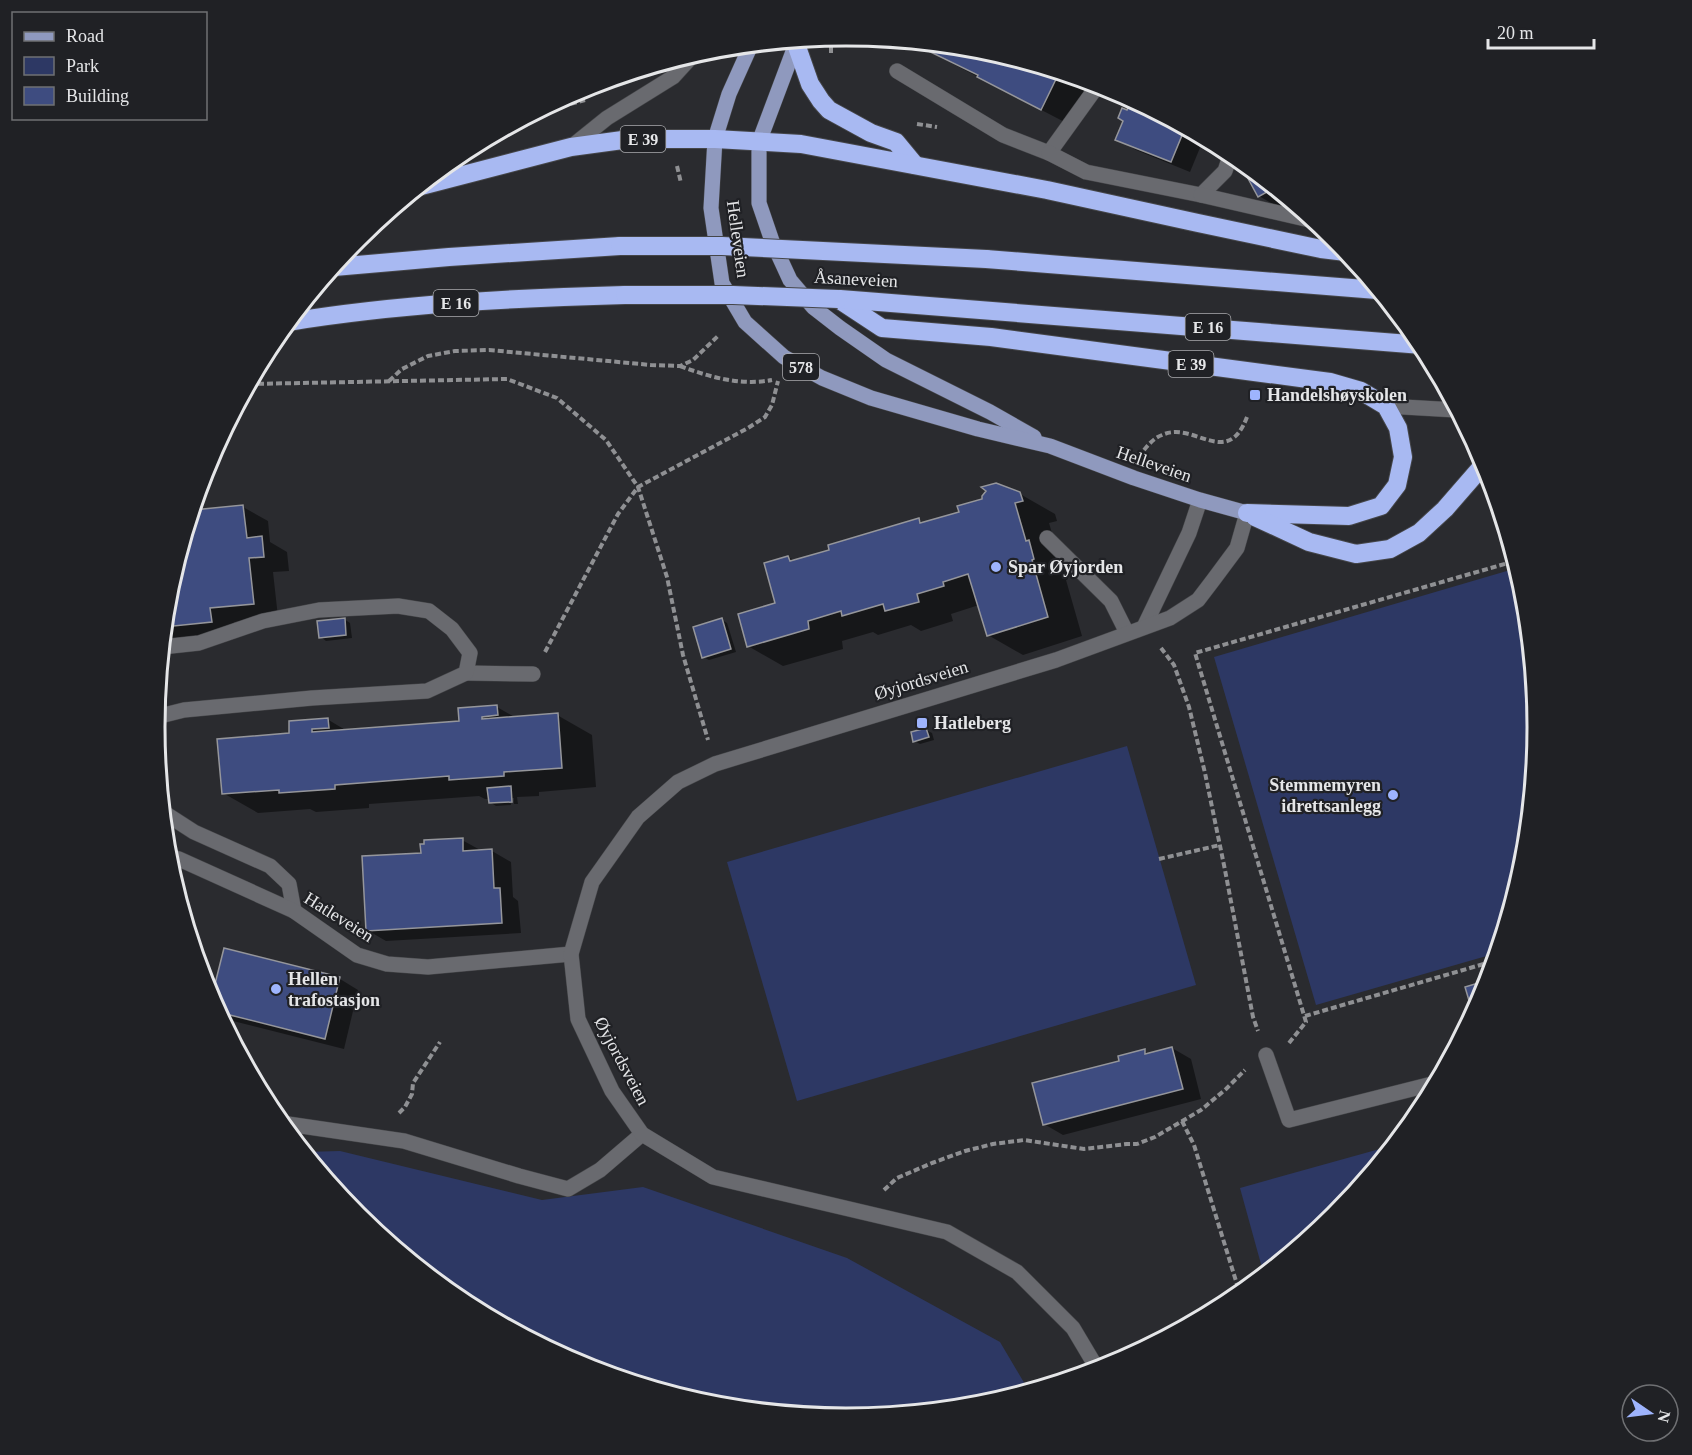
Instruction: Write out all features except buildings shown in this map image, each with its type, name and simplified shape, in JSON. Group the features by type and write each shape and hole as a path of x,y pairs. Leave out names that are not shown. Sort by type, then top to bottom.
{"highway":[{"path":"799,48 810,84 829,110 871,133 896,142 915,165"},
{"name":"E 39","path":"439,181 571,147 630,139 801,144 1047,190 1332,250"},
{"name":"Åsaneveien","path":"345,266 620,246 722,246 986,259 1367,289"},
{"name":"Åsaneveien","path":"301,320 411,307 522,298 733,295 838,298 1408,344"},
{"name":"E 39","path":"838,298 882,328 991,337 1330,382 1361,391 1386,406"},
{"path":"1247,513 1349,516 1381,506 1397,484 1403,457 1398,428 1386,406"},
{"path":"1247,513 1309,542 1356,554 1390,549 1419,533 1445,509 1477,472"}],"main road":[{"name":"Helleveien","path":"794,49 759,142 759,203 772,241 790,280 813,307 886,360 990,412 1050,446"},
{"name":"Helleveien","path":"747,54 729,94 715,140 711,208 722,284 745,322 784,357 822,378 871,398 978,429 1050,446 1134,478 1247,513"}],"street":[{"path":"571,147 607,118 673,78 683,67"},
{"path":"897,71 1003,135 1049,153 1086,172 1297,217"},
{"path":"1049,153 1092,93"},
{"path":"1201,195 1225,171 1227,163"},
{"path":"1386,406 1448,410"},
{"path":"1144,627 1189,533 1200,500"},
{"name":"Øyjordsveien","path":"1093,1362 1073,1328 1017,1272 947,1232 713,1177 642,1134 612,1091 578,1019 571,954 592,882 638,817 678,782 715,764 1056,660 1170,618 1198,600 1237,548 1247,513"},
{"path":"1047,538 1112,601 1127,633"},
{"path":"170,646 199,643 263,621 319,610 398,606 429,611 452,629 470,653 466,673"},
{"path":"165,715 184,710 312,698 427,691 466,673 533,674"},
{"path":"171,817 194,832 270,866 289,884 294,910"},
{"name":"Hatleveien","path":"178,859 294,910 357,955 387,964 428,967 571,954"},
{"path":"1266,1055 1289,1120 1425,1086"},
{"path":"294,1125 404,1141 568,1189 600,1170 642,1134"}],"path":[{"path":"831,47 831,65"},
{"path":"916,124 938,127"},
{"path":"675,157 681,183"},
{"path":"680,366 693,360 719,335"},
{"path":"387,382 402,369 428,356 455,351 489,350 680,366 726,381 758,383 778,380 772,405 765,417 638,487 618,514 533,674"},
{"path":"258,384 507,379 557,398 606,440 638,487 667,577 683,655 715,764"},
{"path":"1144,450 1154,439 1172,432 1208,441 1226,442 1244,426 1247,417"},
{"path":"1287,1046 1306,1022 1195,654 1507,563"},
{"path":"870,1214 886,1187 897,1178 965,1151 1024,1140 1084,1149 1137,1144 1155,1137 1201,1110 1240,1074 1266,1055 1253,1017 1220,844 1189,707 1174,665 1144,627"},
{"path":"1159,859 1220,844"},
{"path":"1304,1016 1484,965"},
{"path":"413,1083 440,1042"},
{"path":"1182,1120 1194,1144 1237,1285"}],"green space":[{"name":"Stemmemyren idrettsanlegg","path":"1508,571 1521,639 1526,683 1526,772 1514,860 1504,904 1487,956 1316,1005 1214,657"},
{"path":"1127,746 1196,985 797,1101 727,862"},
{"path":"1381,1149 1328,1209 1262,1267 1240,1188"},
{"path":"340,1151 542,1200 643,1187 847,1258 1000,1342 1025,1384 935,1403 891,1407 801,1407 757,1403 713,1395 627,1372 585,1357 505,1317 431,1268 364,1209 314,1152"}],"place":[{"name":"Handelshøyskolen","path":"1255,395"},
{"name":"Spar Øyjorden","path":"996,567"},
{"name":"Hatleberg","path":"922,723"},
{"name":"Stemmemyren idrettsanlegg","path":"1393,795"},
{"name":"Hellen trafostasjon","path":"276,989"}]}
